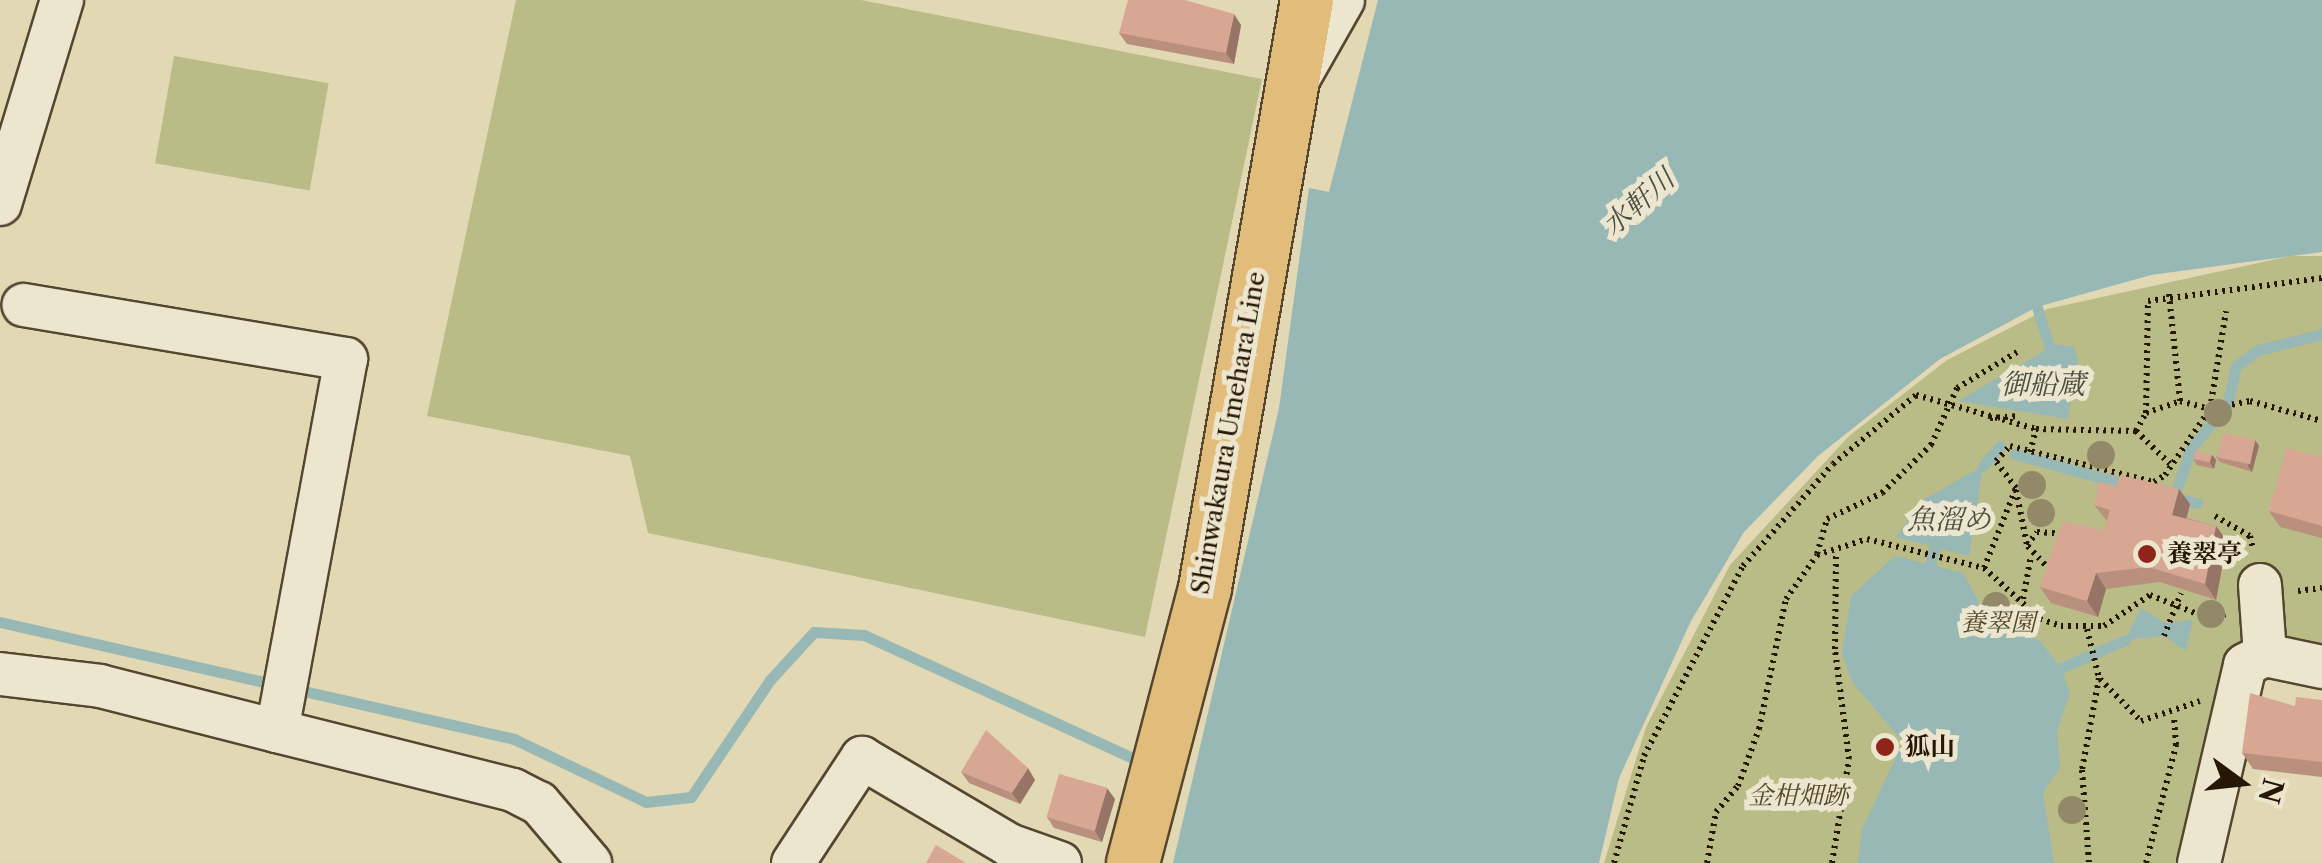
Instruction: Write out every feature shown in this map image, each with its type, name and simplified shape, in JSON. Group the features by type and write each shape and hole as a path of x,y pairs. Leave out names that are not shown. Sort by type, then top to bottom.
{"main road":[{"name":"Shinwakaura Umehara Line","path":"1133,863 1204,588 1284,105 1307,0"}],"street":[{"path":"0,204 62,0"},
{"path":"1284,105 1343,0"},
{"path":"23,305 346,359 277,730"},
{"path":"2260,585 2265,655"},
{"path":"2199,863 2244,665 2265,655 2322,667"},
{"path":"0,674 100,686 514,790 539,803 582,859"},
{"path":"793,863 862,758 1006,854 1060,863"}],"path":[{"path":"2136,431 2146,413 2148,301 2168,294 2322,278"},
{"path":"2168,294 2180,401"},
{"path":"2023,599 2034,575 2031,554 2016,488 1996,461 2010,446 2154,482 2210,410 2226,311"},
{"path":"1707,863 1716,812 1738,786 1759,729 1786,599 1817,554 1827,519 1882,493 1931,446 1948,408 1970,377 2017,352"},
{"path":"1614,863 1644,756 1743,566 1833,464 1916,395 1948,408 2036,428 2136,431 2170,464"},
{"path":"2146,413 2180,401 2210,410 2250,402 2322,421"},
{"path":"1989,419 2020,416"},
{"path":"2030,452 2036,428"},
{"path":"1984,568 2016,488"},
{"path":"2215,516 2230,530"},
{"path":"2028,545 2037,532 2056,532 2072,545"},
{"path":"1817,554 1836,552 1866,540 1984,568 2023,599 2040,619 2086,630 2130,606"},
{"path":"1832,863 1849,760 1835,649 1836,552"},
{"path":"2031,554 2058,574"},
{"path":"2164,636 2181,593"},
{"path":"2224,627 2228,613"},
{"path":"2086,630 2099,678 2082,770 2089,863"},
{"path":"2099,678 2141,721 2174,716 2188,699 2205,702 2209,687"},
{"path":"2146,863 2176,745 2174,716"}],"green space":[{"path":"516,0 861,0 1262,79 1145,637 648,533 630,456 427,416"},
{"path":"174,56 329,83 310,191 155,163"},
{"name":"養翠園","path":"2290,256 2322,256 2322,650 2255,635 2186,863 1604,863 1646,727 1730,565 1849,436 1947,360 2047,309"}],"water":[{"name":"水軒川","path":"1378,0 2322,0 2322,252 2151,275 2037,307 1940,359 1818,456 1744,532 1691,621 1619,778 1599,863 1173,863 1279,408 1309,188 1329,192"},
{"name":"御船蔵","path":"2056,344 2074,347 2078,359 2068,419 1958,401"},
{"name":"魚溜め","path":"1983,466 1969,556 1896,537 1924,499"},
{"path":"1895,556 1963,573 1983,610 2041,642 2061,668 2070,693 2057,731 2060,768 2043,793 2054,863 1858,863 1862,829 1903,742 1852,682 1842,653 1851,596"},
{"path":"2141,608 2165,623 2193,620 2186,651 2164,636 2125,640"}],"building":[{"path":"1128,0 1185,0 1234,14 1226,53 1119,33"},
{"path":"2223,433 2255,440 2250,464 2218,457"},
{"path":"2286,448 2322,457 2322,526 2269,511"},
{"path":"2195,451 2212,455 2210,463 2193,459"},
{"name":"養翠亭","path":"2120,475 2179,489 2172,515 2216,526 2205,584 2149,567 2096,573 2087,601 2040,587 2063,521 2104,531 2110,510 2094,505 2099,482 2116,486"},
{"path":"2250,693 2295,706 2296,697 2322,700 2322,762 2242,753"},
{"path":"986,730 1028,768 1012,793 961,772"},
{"path":"1059,774 1107,788 1095,831 1047,817"},
{"path":"936,845 966,863 926,863"}],"waterway":[{"path":"2037,307 2049,347"},
{"path":"2174,497 2191,448 2227,405 2236,366 2258,350 2322,334"},
{"path":"1983,466 2000,446"},
{"path":"2015,454 2131,486"},
{"path":"2173,497 2197,503"},
{"path":"1930,564 1935,547"},
{"path":"0,622 514,739 646,802 691,797 770,680 814,632 864,635 1133,758"},
{"path":"2061,668 2125,640"}],"place":[{"name":"養翠亭","path":"2147,554"},
{"name":"狐山","path":"1885,747"}],"park label":[{"name":"金柑畑跡","path":"1798,796"}]}
